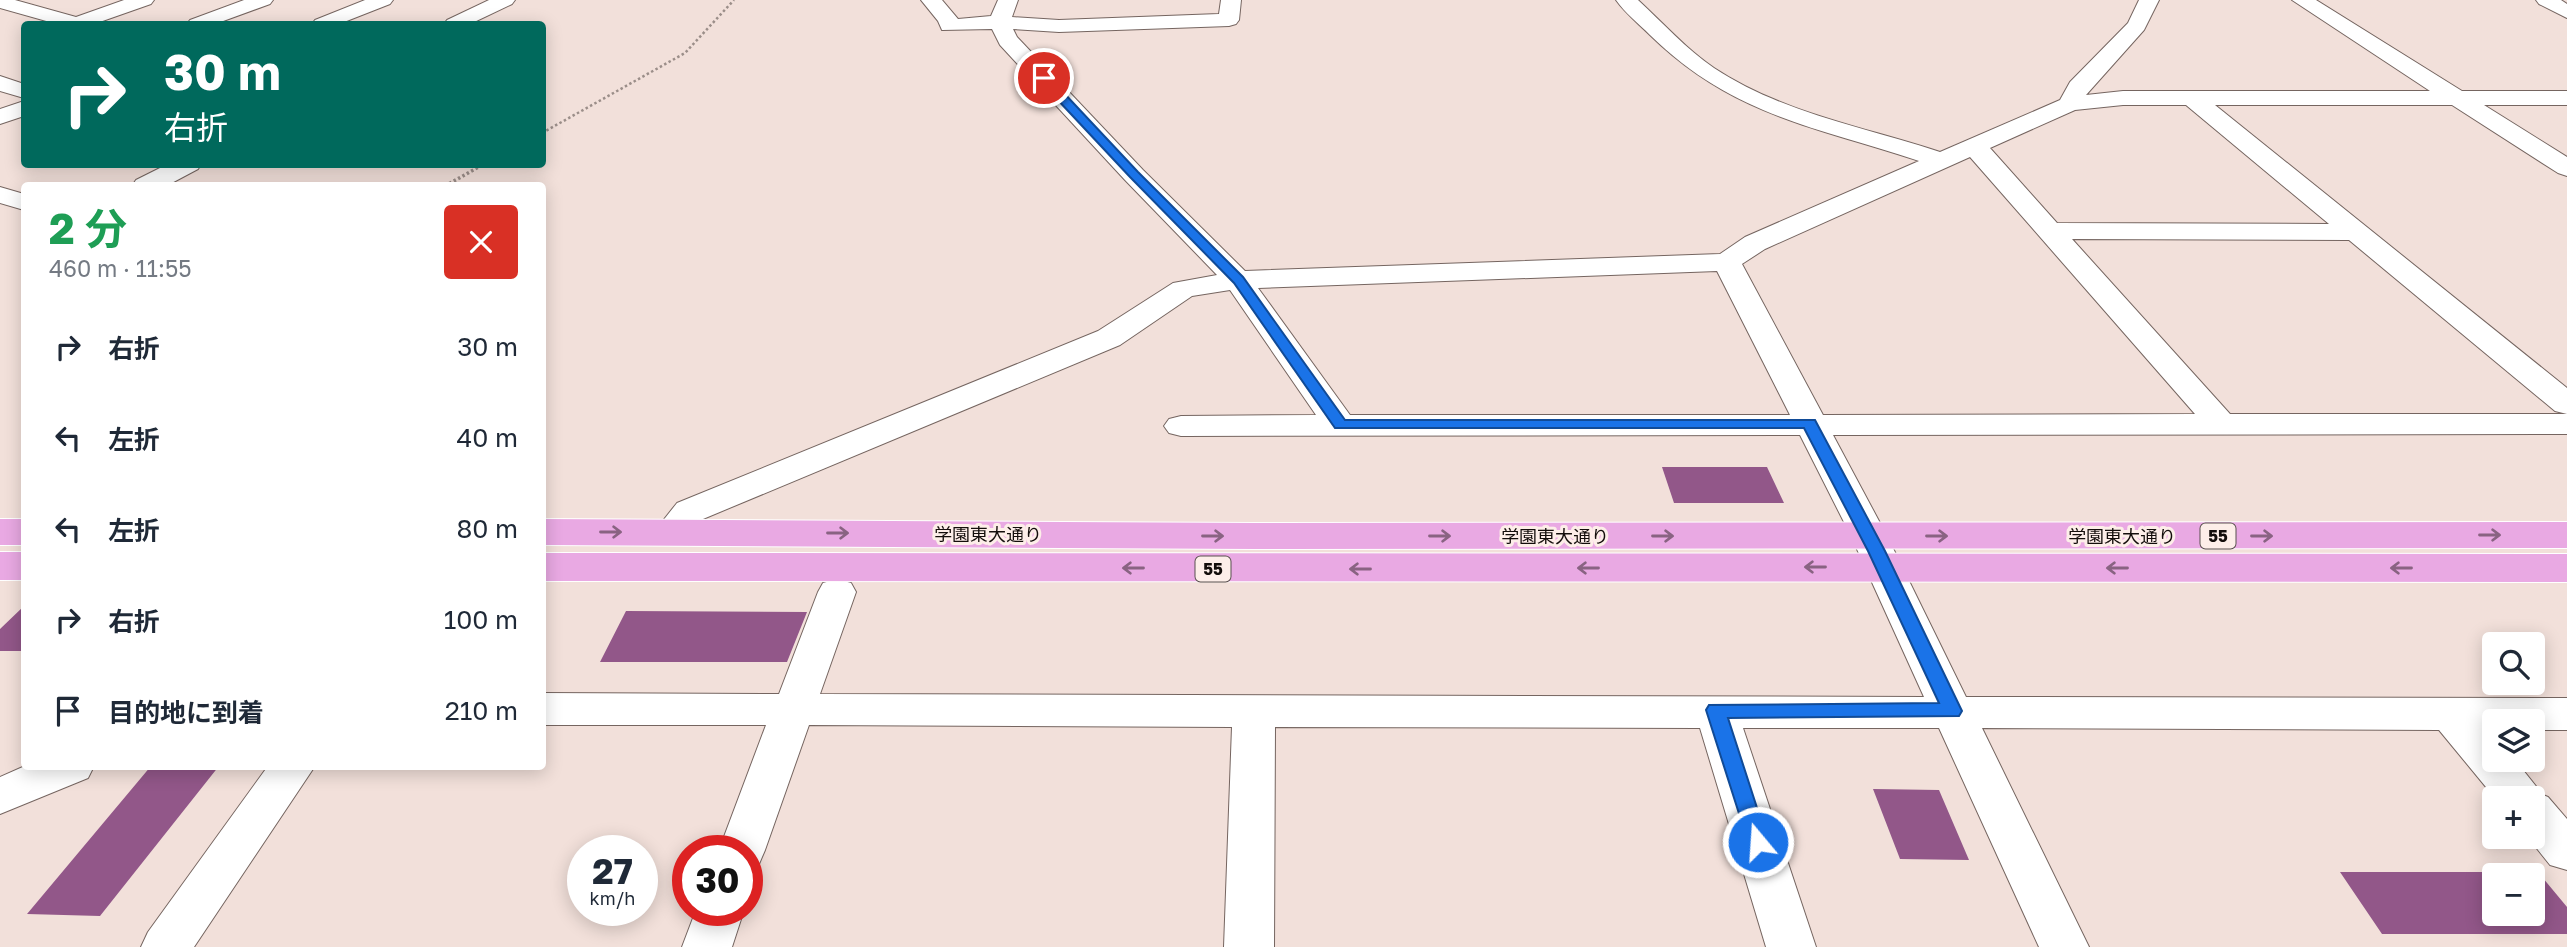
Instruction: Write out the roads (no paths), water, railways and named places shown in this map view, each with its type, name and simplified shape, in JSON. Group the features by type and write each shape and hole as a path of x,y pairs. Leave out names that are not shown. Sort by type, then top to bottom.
{"main road":[{"path":"0,532 21,532"},
{"name":"学園東大通り","path":"546,532 1241,536 2567,568"},
{"name":"学園東大通り","path":"546,567 1315,569 1876,551 2567,535"},
{"path":"0,566 21,566"}],"street":[{"path":"0,15 46,0"},
{"path":"85,21 145,0"},
{"path":"205,21 263,0"},
{"path":"329,21 383,0"},
{"path":"460,21 505,0"},
{"path":"932,0 948,20 948,26 1004,11 1059,26 1229,20 1231,0"},
{"path":"1626,0 1692,61 1737,90 1805,117 1943,161"},
{"path":"2070,104 2078,87 2137,26 2149,0"},
{"path":"2302,0 2567,168"},
{"path":"2546,0 2567,12"},
{"path":"0,2 66,21"},
{"path":"1004,11 1008,40 1134,175 1238,280 1340,425"},
{"path":"0,83 21,90"},
{"path":"672,532 690,511 698,507 1109,338 1183,289 1238,280 1727,262 1755,243 2070,104 2123,98 2567,98"},
{"path":"2192,98 2567,404"},
{"path":"0,117 21,109"},
{"path":"1976,147 2221,424"},
{"path":"153,182 181,168"},
{"path":"0,195 21,201"},
{"path":"2050,231 2357,232"},
{"path":"1727,262 1876,551 2064,947"},
{"path":"1181,426 2567,424"},
{"path":"747,835 837,592"},
{"path":"546,709 2567,714"},
{"path":"1249,947 1254,709"},
{"path":"1716,710 1791,947"},
{"path":"2451,715 2512,786"},
{"path":"0,796 62,770"},
{"path":"166,947 290,770"},
{"path":"2545,825 2567,851"},
{"path":"707,947 714,926"}]}
